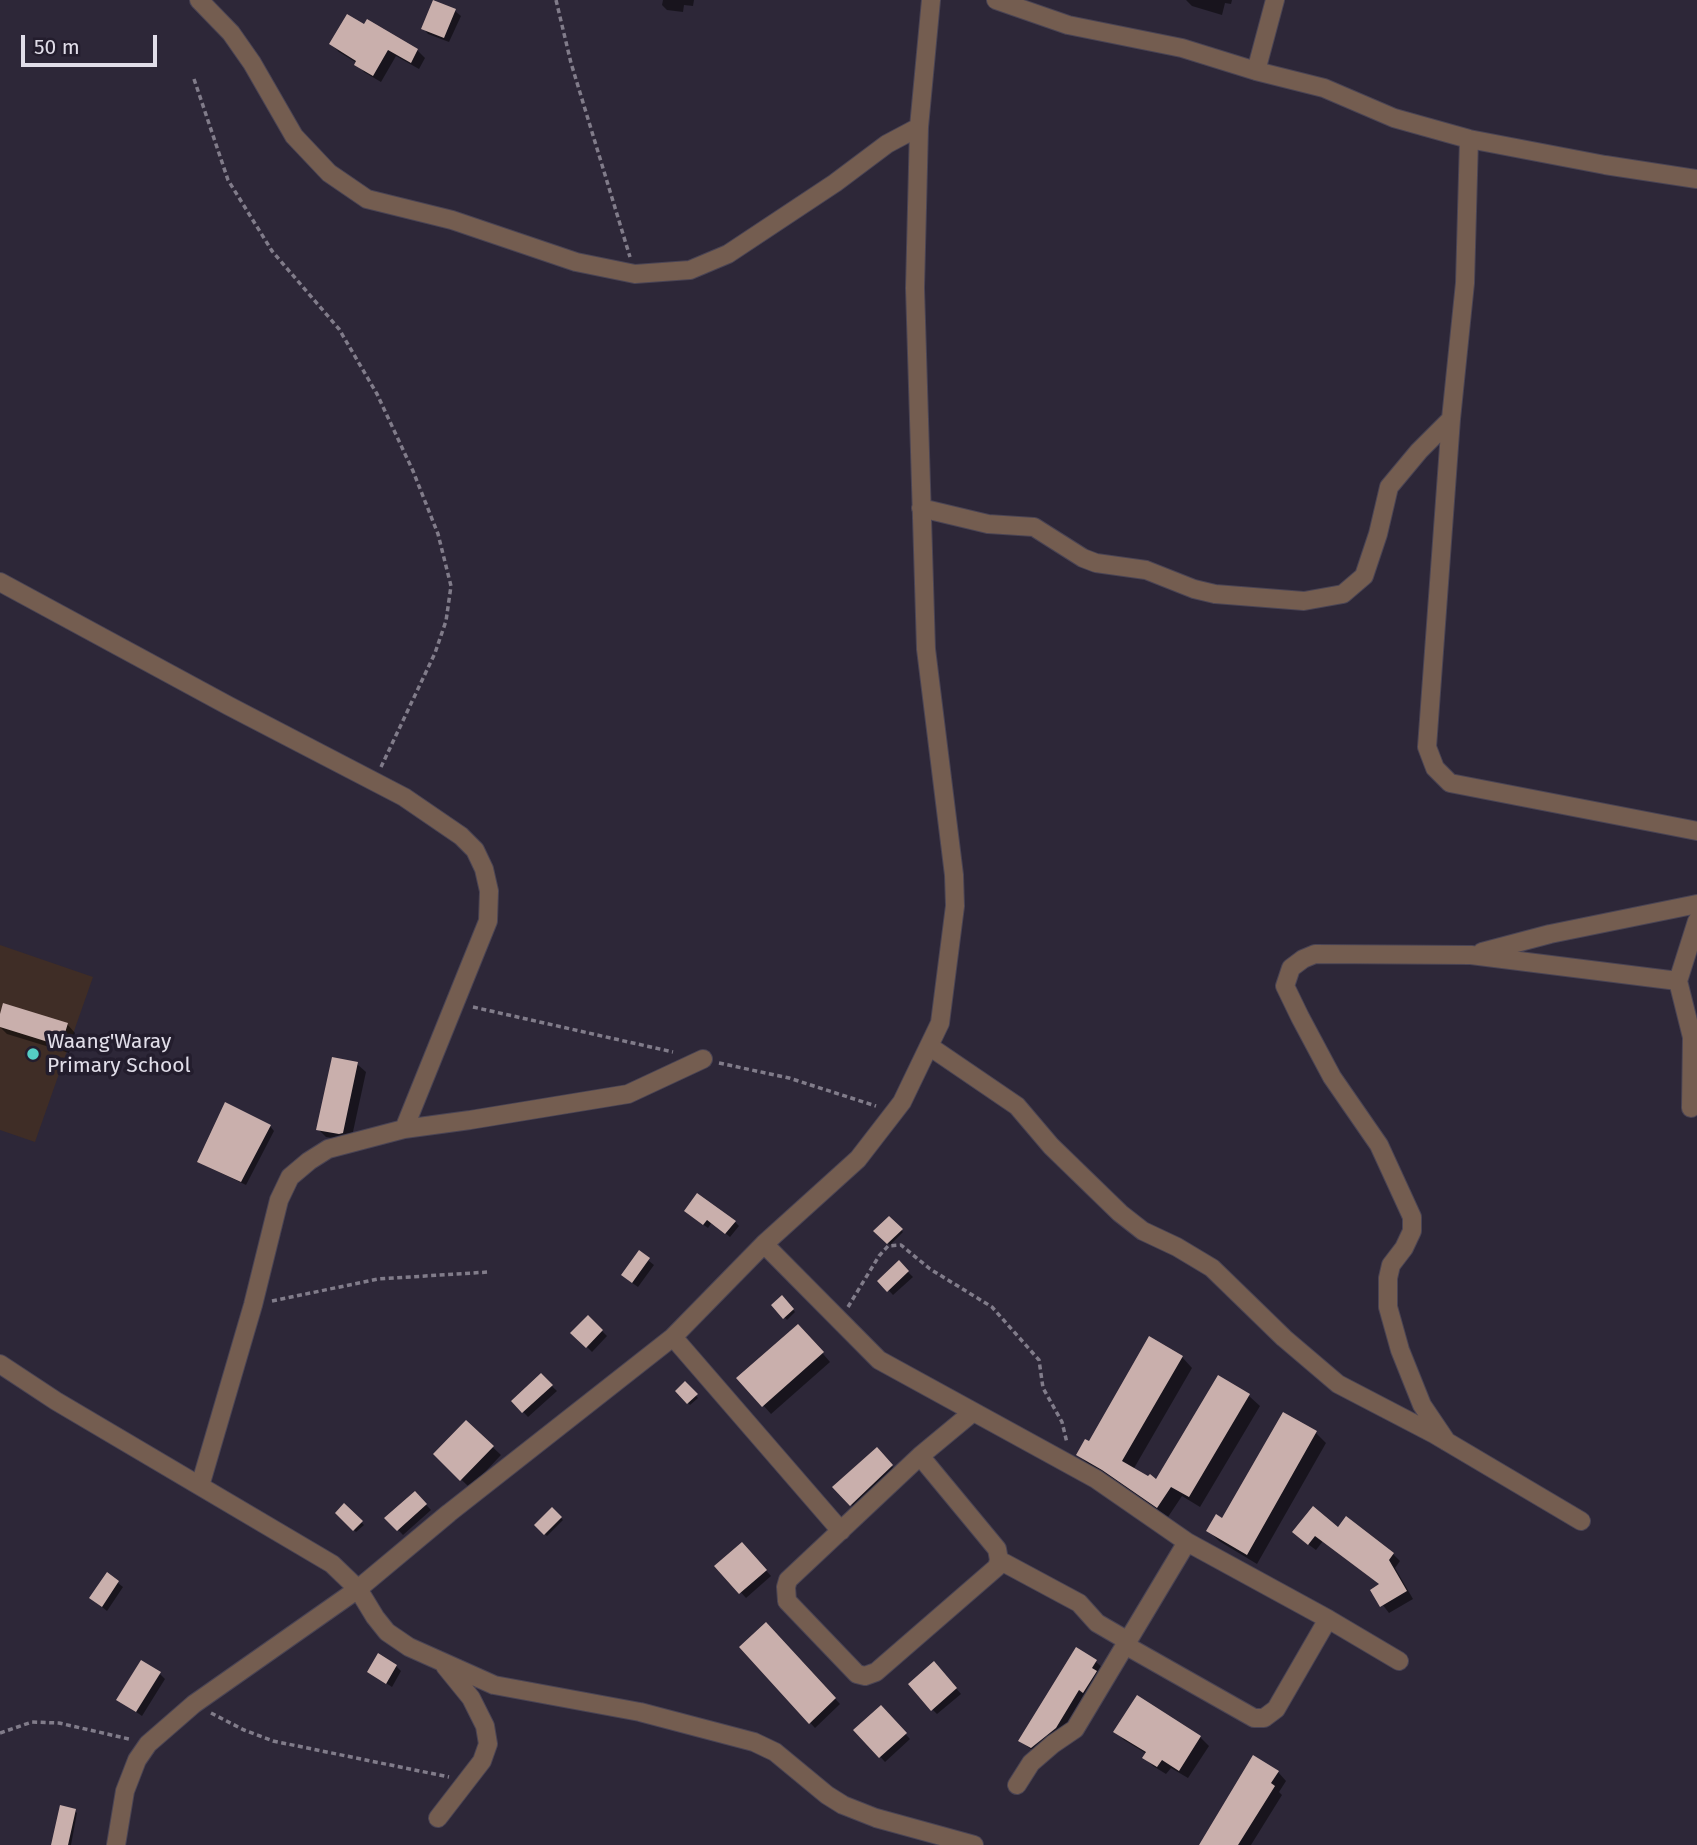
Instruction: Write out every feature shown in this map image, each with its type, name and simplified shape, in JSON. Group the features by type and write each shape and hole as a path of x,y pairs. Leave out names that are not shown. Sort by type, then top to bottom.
{"street":[{"path":"199,0 231,33 294,136 329,173 367,198 452,220 576,262 635,274 690,270 728,254 887,145 919,127"},
{"path":"116,1845 125,1791 137,1760 148,1744 194,1704 358,1589 449,1513 673,1337 764,1244 865,1150 902,1102 940,1023 955,906 954,875 926,649 915,288 919,127 931,0"},
{"path":"996,0 1068,25 1182,48 1324,88 1394,118 1469,139 1605,165 1697,179"},
{"path":"1256,71 1275,0"},
{"path":"1469,139 1465,283 1451,419 1427,747 1435,768 1450,783 1697,831"},
{"path":"921,508 988,524 1034,527 1083,558 1096,563 1146,570 1214,594 1304,601 1343,594 1364,576 1378,534 1389,487 1451,419"},
{"path":"0,582 404,797 461,835 475,850 484,869 489,891 488,921 404,1129"},
{"path":"1471,955 1550,934 1697,904"},
{"path":"1692,1108 1695,1037 1678,981 1697,921"},
{"path":"1447,1442 1422,1405 1400,1350 1388,1307 1391,1265 1412,1231 1412,1217 1379,1145 1332,1077 1285,986 1291,968 1315,954 1471,955 1678,981"},
{"path":"929,1046 1017,1106 1051,1146 1120,1213 1143,1231 1213,1268 1284,1338 1338,1384 1447,1442 1581,1521"},
{"path":"200,1486 253,1305 279,1200 290,1177 328,1149 404,1129 628,1094 703,1059"},
{"path":"764,1244 879,1360 1096,1479 1186,1542 1399,1661"},
{"path":"673,1337 841,1531"},
{"path":"0,1364 56,1401 332,1564 358,1589 387,1632 409,1647 443,1664 494,1685 640,1712 754,1742 782,1757 843,1805 876,1818 974,1845"},
{"path":"920,1456 996,1549 999,1560 997,1567 876,1672 857,1674 787,1601 786,1587 789,1580 920,1456 973,1412"},
{"path":"1017,1785 1031,1763 1075,1730 1186,1542"},
{"path":"999,1560 1079,1604 1097,1623 1126,1643 1254,1718 1264,1718 1276,1709 1328,1619"},
{"path":"438,1818 482,1761 488,1744 485,1726 471,1698 443,1664"}],"path":[{"path":"556,0 571,63 635,274"},
{"path":"194,79 228,180 272,251 339,329 377,394 413,471 441,547 451,586 446,621 435,653 374,782"},
{"path":"840,1321 879,1256 888,1246 901,1245 930,1269 992,1307 1039,1360 1043,1388 1065,1432 1070,1466"},
{"path":"253,1305 378,1279 488,1272"},
{"path":"194,1704 244,1730 273,1741 467,1781"},
{"path":"0,1733 32,1722 59,1723 148,1744"}],"shaded area":[{"name":"Waang'Waray Primary School","path":"0,945 93,977 35,1142 0,1130"}],"building":[{"path":"433,0 456,9 444,38 421,29"},
{"path":"347,14 364,24 367,19 418,49 411,63 388,50 373,76 354,65 356,61 329,44"},
{"path":"3,1003 68,1023 61,1046 0,1027"},
{"path":"332,1057 358,1062 343,1133 339,1134 316,1130"},
{"path":"225,1102 271,1125 241,1182 197,1162"},
{"path":"697,1193 736,1221 725,1234 707,1220 703,1225 684,1211"},
{"path":"889,1216 903,1229 887,1244 873,1231"},
{"path":"639,1250 650,1258 632,1283 621,1275"},
{"path":"899,1260 909,1271 887,1292 877,1281"},
{"path":"782,1295 794,1309 783,1319 771,1305"},
{"path":"588,1315 603,1330 586,1348 570,1333"},
{"path":"798,1324 824,1352 762,1407 736,1378"},
{"path":"1149,1336 1183,1356 1122,1461 1148,1476 1150,1474 1156,1479 1218,1375 1250,1394 1189,1497 1171,1487 1157,1508 1076,1455 1085,1439 1089,1441"},
{"path":"541,1373 553,1385 522,1413 511,1401"},
{"path":"685,1381 698,1394 687,1404 675,1391"},
{"path":"1283,1412 1317,1431 1247,1555 1206,1531 1216,1514 1222,1518"},
{"path":"466,1420 494,1446 460,1481 433,1454"},
{"path":"877,1447 893,1465 850,1506 832,1487"},
{"path":"415,1491 427,1504 397,1531 384,1518"},
{"path":"344,1503 363,1521 353,1531 335,1513"},
{"path":"1313,1506 1338,1527 1346,1516 1394,1553 1389,1560 1407,1591 1380,1607 1370,1590 1379,1584 1315,1536 1308,1545 1292,1532"},
{"path":"552,1507 562,1517 544,1535 534,1525"},
{"path":"742,1542 767,1570 739,1594 714,1566"},
{"path":"107,1572 119,1581 102,1607 89,1598"},
{"path":"766,1622 836,1698 809,1724 739,1647"},
{"path":"1076,1647 1097,1660 1092,1668 1097,1671 1083,1693 1079,1690 1056,1728 1031,1748 1018,1741"},
{"path":"378,1653 397,1665 386,1684 367,1672"},
{"path":"141,1660 161,1672 136,1712 116,1700"},
{"path":"934,1661 957,1688 931,1711 908,1684"},
{"path":"1137,1695 1201,1736 1179,1771 1162,1760 1157,1767 1142,1758 1146,1752 1113,1732"},
{"path":"881,1705 907,1733 879,1758 853,1730"},
{"path":"1253,1755 1279,1771 1271,1783 1275,1786 1238,1845 1199,1845"},
{"path":"60,1805 76,1809 68,1845 51,1845"}],"place":[{"name":"Waang'Waray Primary School","path":"33,1054"}]}
